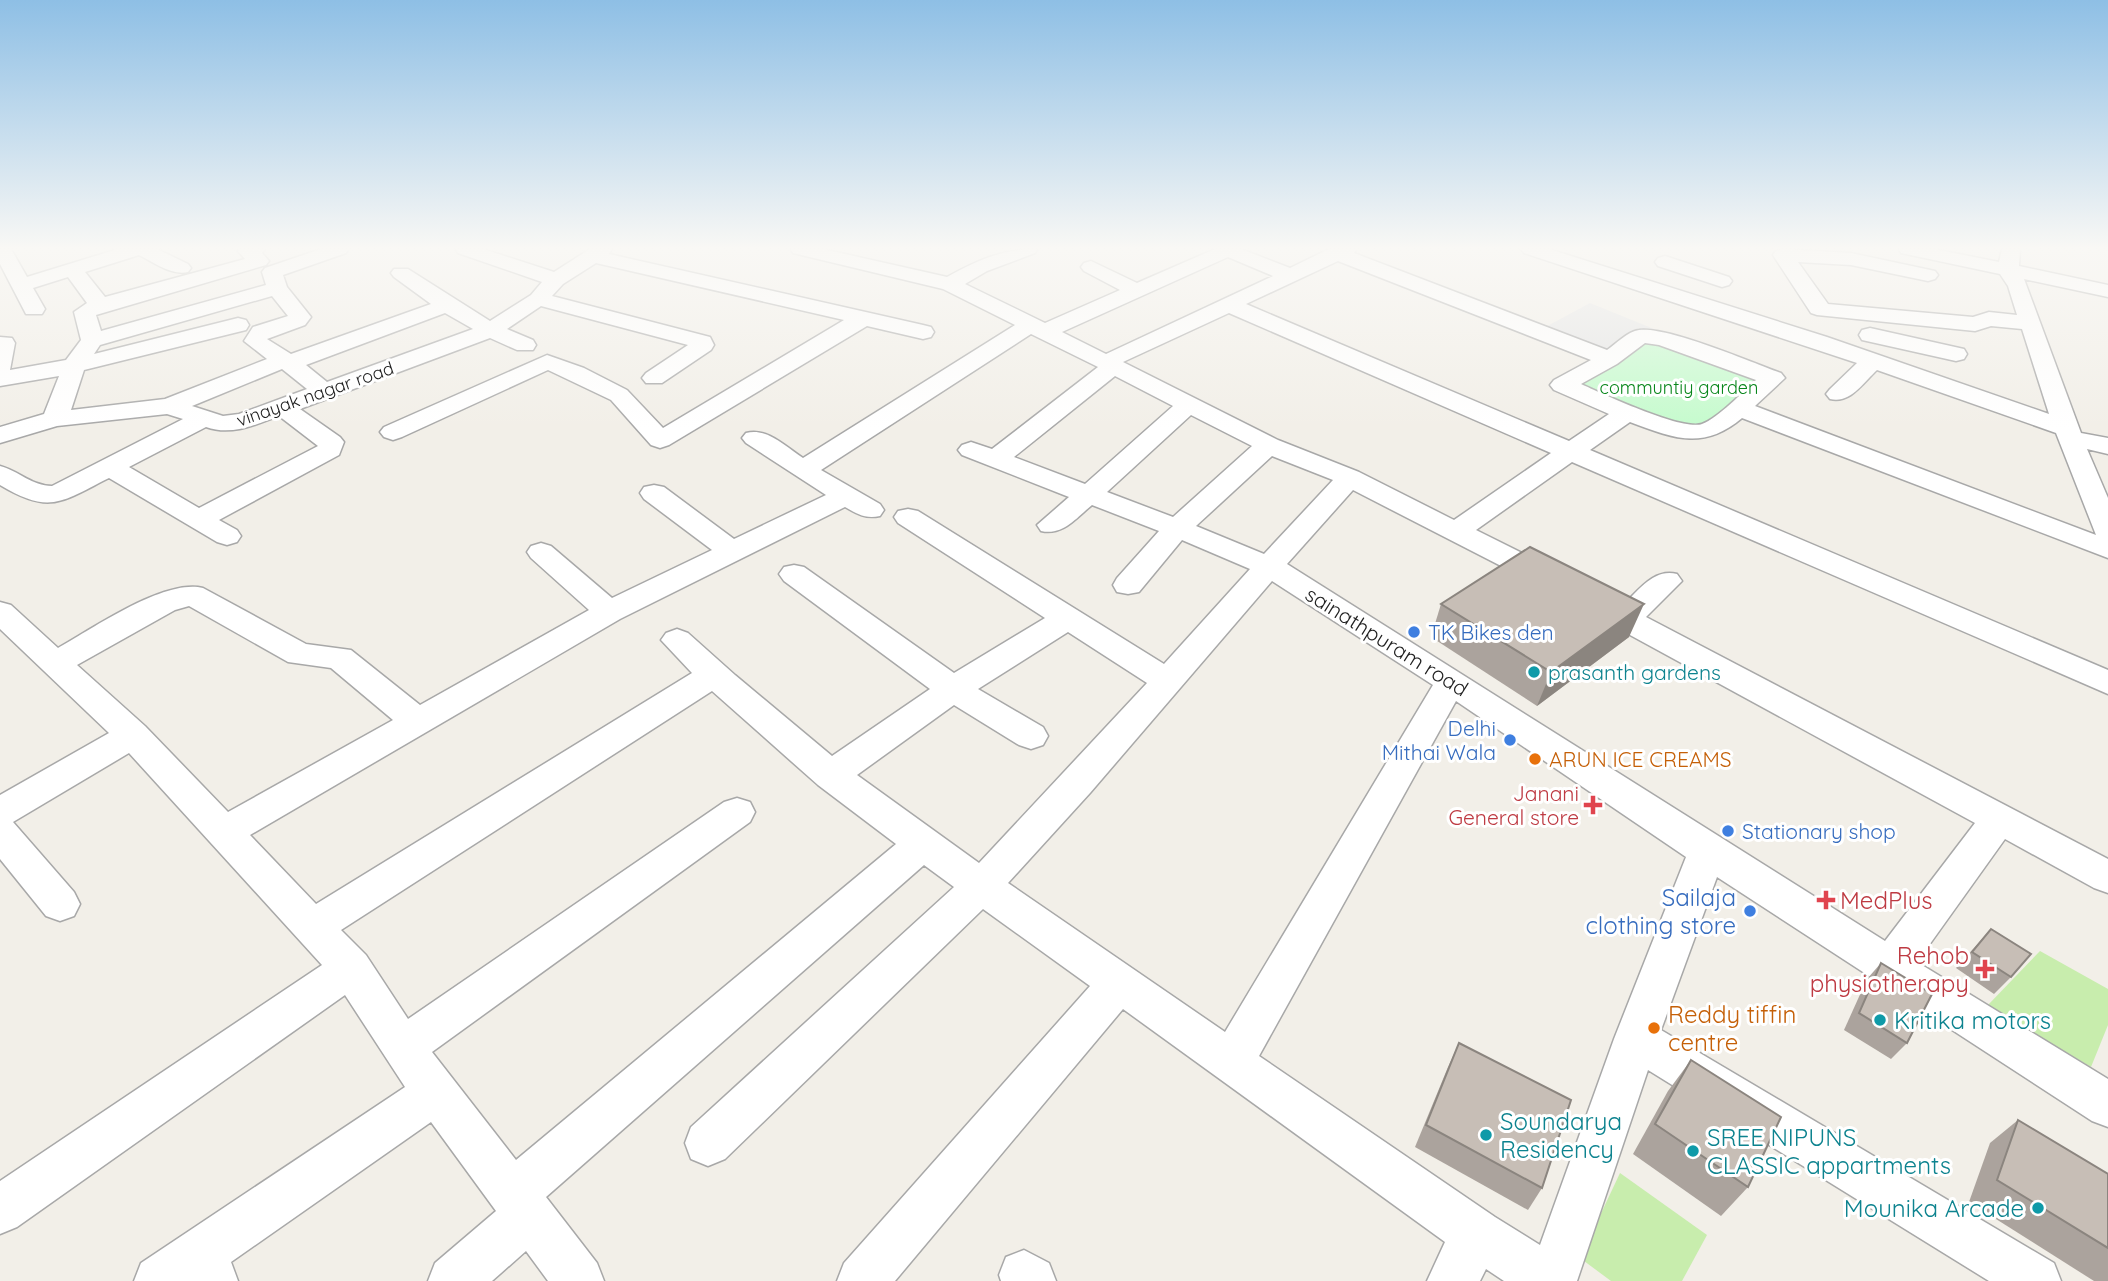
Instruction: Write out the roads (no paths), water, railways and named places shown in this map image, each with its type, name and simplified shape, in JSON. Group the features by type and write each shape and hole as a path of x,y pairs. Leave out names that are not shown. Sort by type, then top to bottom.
{"street":[{"path":"92,309 85,312 92,340"},
{"path":"55,419 74,366 92,340 203,309"},
{"path":"293,309 300,317 297,320 261,332 255,341 325,392"},
{"path":"169,406 437,309"},
{"path":"450,309 489,331 525,345"},
{"name":"vinayak nagar road","path":"0,435 55,419 169,406 221,424 233,424 489,331 523,309"},
{"path":"575,309 702,342 703,345 654,377"},
{"path":"827,309 923,332"},
{"path":"997,309 1190,403 1269,445 1350,478 1457,531 2108,877"},
{"path":"803,470 1036,329 1090,309"},
{"path":"1110,364 1218,309"},
{"path":"1238,309 2108,683"},
{"path":"1484,309 1609,359"},
{"path":"1716,309 1873,361 2108,446"},
{"path":"1821,309 1975,324 1989,319 2028,319"},
{"path":"1982,309 2028,319"},
{"path":"2025,309 2070,434 2097,479 2108,531"},
{"path":"393,432 547,362 619,395 660,440 864,318"},
{"path":"1714,356 1757,323"},
{"path":"0,379 74,366 238,324"},
{"path":"1944,328 1956,354 1964,394"},
{"path":"1870,335 1956,354"},
{"path":"1641,337 1663,339 1773,378 1709,431 1693,433 1665,427 1562,385 1609,359 1641,337"},
{"path":"0,368 4,343"},
{"path":"1838,394 1873,361"},
{"name":"sainathpuram road","path":"1110,364 983,455 1177,528 1269,566 1451,681 1707,852 1891,965 2108,1105"},
{"path":"1051,526 1090,495 1190,403"},
{"path":"198,520 330,450 331,442 283,408"},
{"path":"1737,408 2108,549"},
{"path":"1457,531 1628,412"},
{"path":"0,474 34,494 57,494 207,417"},
{"path":"225,832 609,612 733,552 859,503 755,438"},
{"path":"1128,585 1177,528 1269,445"},
{"path":"111,468 227,536"},
{"path":"708,1143 981,886 1077,783 1166,680 1350,478"},
{"path":"654,493 733,552"},
{"path":"908,517 1166,680"},
{"path":"541,552 609,612"},
{"path":"794,574 953,689 1031,736"},
{"path":"1626,619 1667,581"},
{"path":"56,663 164,603 192,595 299,654 340,659 419,723"},
{"path":"0,612 133,735 351,968 402,1048 579,1281"},
{"path":"831,775 953,689 1066,619"},
{"path":"677,640 713,675 831,775 922,844 1477,1235 1551,1281 1636,1039 1707,852"},
{"path":"314,926 713,675"},
{"path":"1232,1062 1451,681"},
{"path":"0,812 133,735"},
{"path":"402,1048 737,812"},
{"path":"1891,965 1999,819"},
{"path":"0,832 60,904"},
{"path":"453,1281 521,1204 922,844"},
{"path":"0,1210 351,968"},
{"path":"862,1281 1119,983"},
{"path":"1636,1039 2036,1281"},
{"path":"159,1281 208,1267 435,1093"},
{"path":"1452,1281 1477,1235"}],"place":[{"name":"TK Bikes den","path":"1414,632"},
{"name":"prasanth gardens","path":"1534,672"},
{"name":"Delhi Mithai Wala","path":"1510,740"},
{"name":"ARUN ICE CREAMS","path":"1535,759"},
{"name":"Janani General store","path":"1593,805"},
{"name":"Stationary shop","path":"1728,831"},
{"name":"MedPlus","path":"1826,900"},
{"name":"Sailaja clothing store","path":"1750,911"},
{"name":"Rehob physiotherapy","path":"1985,969"},
{"name":"Kritika motors","path":"1880,1020"},
{"name":"Reddy tiffin centre","path":"1654,1028"},
{"name":"Soundarya Residency","path":"1486,1135"},
{"name":"SREE NIPUNS CLASSIC appartments","path":"1693,1151"},
{"name":"Mounika Arcade","path":"2038,1208"}],"park label":[{"name":"communtiy garden","path":"1679,387"}]}
